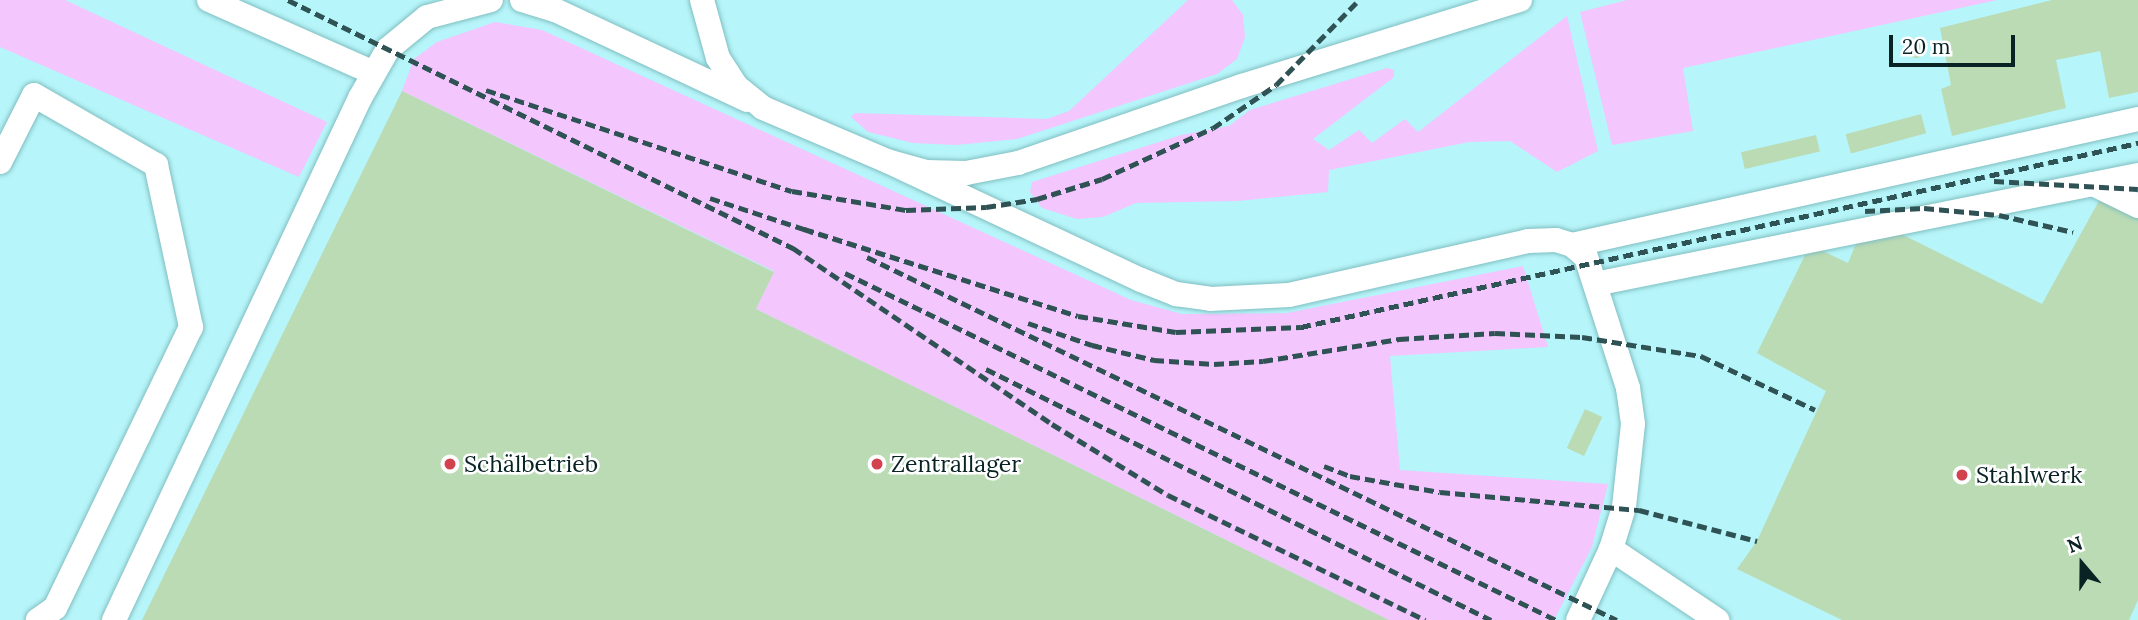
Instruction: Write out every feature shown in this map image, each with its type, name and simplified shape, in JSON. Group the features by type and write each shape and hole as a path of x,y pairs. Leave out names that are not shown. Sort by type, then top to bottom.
{"lane":[{"path":"209,0 374,73"},
{"path":"114,620 374,73 388,49 427,17 491,0"},
{"path":"522,0 555,10 763,108 887,160 1140,280 1176,294 1210,299 1289,295 1528,241 1556,240 1572,245 1586,257 1628,388 1633,424 1624,508 1611,549 1577,620"},
{"path":"702,0 718,58 736,86 763,108"},
{"path":"887,160 926,172 966,173 1018,163 1242,86 1520,0"},
{"path":"0,162 34,95 156,165 191,327 55,608 38,620"},
{"path":"1572,245 2138,119"},
{"path":"1595,284 2138,175"},
{"path":"2093,184 2138,206"},
{"path":"1611,549 1717,620"}],"shaded area":[{"path":"0,0 65,0 327,122 299,177 0,47"},
{"path":"1188,0 1232,0 1243,15 1245,37 1237,59 1217,74 1017,139 956,145 913,143 868,132 851,117 855,113 1047,119 1069,111"},
{"path":"1627,0 1997,0 1683,68 1693,131 1612,145 1580,12"},
{"path":"1567,16 1598,151 1557,172 1510,141 1469,142 1329,170 1328,192 1238,201 1136,203 1103,217 1077,219 1042,208 1030,192 1032,182 1181,135 1229,126 1250,110 1387,68 1394,70 1394,77 1313,139 1329,150 1359,130 1372,143 1405,119 1418,132"},
{"path":"495,22 542,30 1131,300 1182,314 1287,313 1523,266 1548,347 1390,356 1400,470 1608,484 1592,547 1554,620 1389,620 756,309 774,271 402,91 414,59 437,42"}],"building":[{"path":"2052,0 2138,0 2138,92 2109,98 2100,51 2056,60 2066,108 1952,136 1941,89 1951,85 1940,28"},
{"path":"1913,42 1919,42 1924,50 1922,56 1913,58 1908,53 1908,47"},
{"name":"Schälbetrieb","path":"402,91 774,272 756,309 1389,620 142,620"},
{"path":"1921,114 1926,133 1851,154 1846,134"},
{"path":"1816,135 1820,152 1745,169 1741,152"},
{"name":"Stahlwerk","path":"2100,199 2138,218 2138,600 2129,620 1842,620 1737,569 1757,541 1826,391 1757,353 1810,245 1848,263 1867,217 2042,304"},
{"path":"1585,409 1602,417 1584,456 1567,448"}],"railway":[{"path":"288,0 793,248 1052,424 1168,495 1425,620"},
{"path":"486,90 792,191 906,210 986,207 1037,199 1102,179 1213,128 1276,85 1359,0"},
{"path":"804,229 1078,316 1176,332 1301,327 2138,143"},
{"path":"1994,181 2138,189"},
{"path":"710,198 813,232"},
{"path":"1865,211 1924,208 1999,215 2073,232"},
{"path":"867,257 1617,620"},
{"path":"845,273 1556,620"},
{"path":"1028,323 1092,345 1154,360 1214,364 1263,361 1399,339 1495,333 1582,337 1701,356 1815,410"},
{"path":"986,369 1491,620"},
{"path":"1324,466 1350,476 1440,492 1639,510 1757,541"}],"place":[{"name":"Schälbetrieb","path":"450,464"},
{"name":"Zentrallager","path":"877,464"},
{"name":"Stahlwerk","path":"1962,475"}]}
